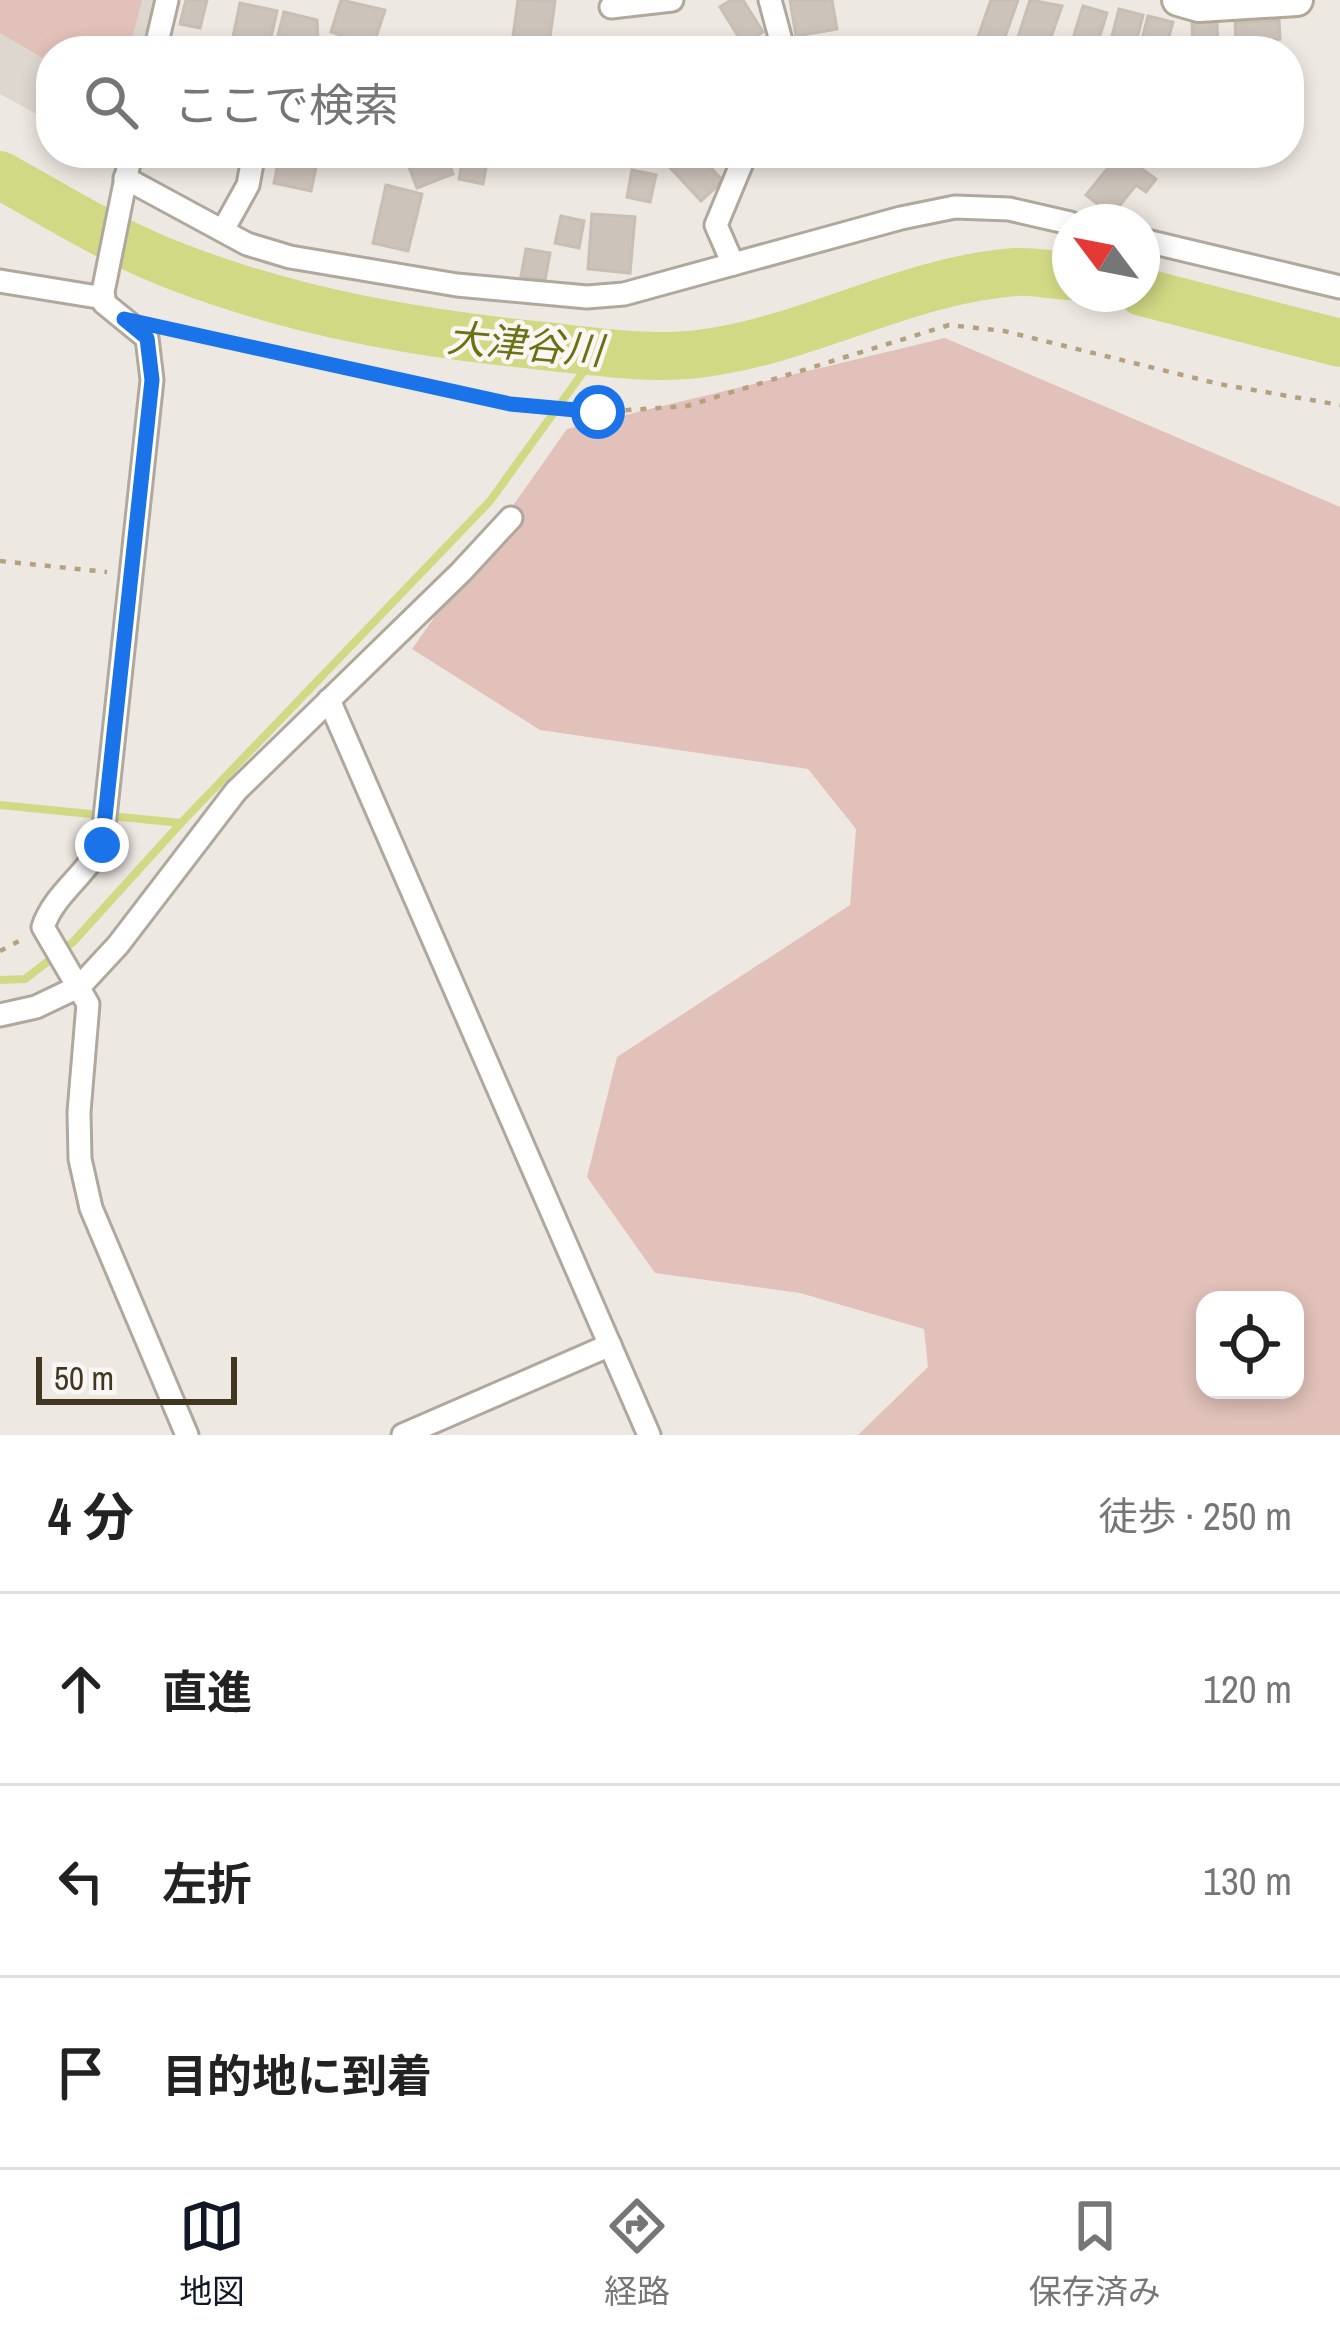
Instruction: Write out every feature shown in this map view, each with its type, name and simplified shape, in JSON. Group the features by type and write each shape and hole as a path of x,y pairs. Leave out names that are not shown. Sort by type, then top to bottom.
{"main road":[{"path":"1178,0 1298,0"}],"street":[{"path":"159,36 167,0"},
{"path":"611,7 672,0"},
{"path":"770,0 780,36"},
{"path":"128,168 103,295 112,312 147,338 152,380 102,845 90,868 49,908 43,927 88,1004 79,1112 80,1159 91,1208 187,1435"},
{"path":"223,230 248,184 251,168"},
{"path":"733,265 716,224 740,168"},
{"path":"124,183 247,244 290,257 457,285 587,297 625,294 955,207 1009,209 1052,219"},
{"path":"1160,244 1340,287"},
{"path":"0,280 103,295"},
{"path":"0,1016 37,1007 118,945 236,791 511,518"},
{"path":"329,700 650,1435"},
{"path":"403,1435 610,1345"}],"path":[{"path":"170,329 510,404 598,412 687,406 949,325 1004,332 1219,383 1340,404"},
{"path":"0,560 131,574"}],"shaded area":[{"path":"0,0 155,0 147,36 36,36 36,114 0,94"},
{"path":"0,0 142,0 133,36 36,36 36,54 0,33"},
{"path":"945,338 1340,507 1340,1435 858,1435 928,1367 924,1329 800,1293 655,1273 587,1177 617,1057 850,905 856,829 808,769 540,730 412,649 567,429"}],"building":[{"path":"186,0 207,0 200,28 180,24"},
{"path":"341,0 385,10 376,36 331,32"},
{"path":"518,0 555,1 550,36 513,36"},
{"path":"743,0 763,32 738,36 720,7"},
{"path":"790,0 832,0 837,29 796,36"},
{"path":"991,0 1018,0 1005,36 978,36"},
{"path":"1030,0 1062,6 1052,36 1018,36"},
{"path":"240,3 277,11 271,36 233,36"},
{"path":"1083,6 1107,13 1100,36 1074,36"},
{"path":"1119,9 1143,15 1138,36 1112,36"},
{"path":"284,12 317,20 318,36 278,36"},
{"path":"1148,16 1173,22 1169,36 1143,36"},
{"path":"1279,20 1280,36 1236,36 1235,23"},
{"path":"1217,21 1218,36 1192,36 1192,22"},
{"path":"277,168 316,168 311,191 274,183"},
{"path":"410,168 451,168 453,174 417,188"},
{"path":"461,168 486,168 483,184 459,179"},
{"path":"670,168 711,168 723,181 701,201"},
{"path":"1108,168 1141,168 1156,179 1146,192 1136,185 1121,204 1098,204 1086,195"},
{"path":"632,170 656,175 650,202 627,197"},
{"path":"386,185 422,194 408,251 373,243"},
{"path":"592,214 635,217 630,273 588,269"},
{"path":"561,216 584,221 579,248 555,243"},
{"path":"526,249 550,253 545,280 521,276"}],"waterway":[{"name":"大津谷川","path":"0,175 132,247 268,297 403,327 601,352 698,354 778,337 975,277 1052,274"},
{"name":"大津谷川","path":"1160,297 1340,343"},
{"path":"0,980 25,979 73,942 490,501 597,353"},
{"path":"0,805 181,823"}],"route":[{"path":"102,845 152,380 147,338 124,319 510,404 598,412"}]}
